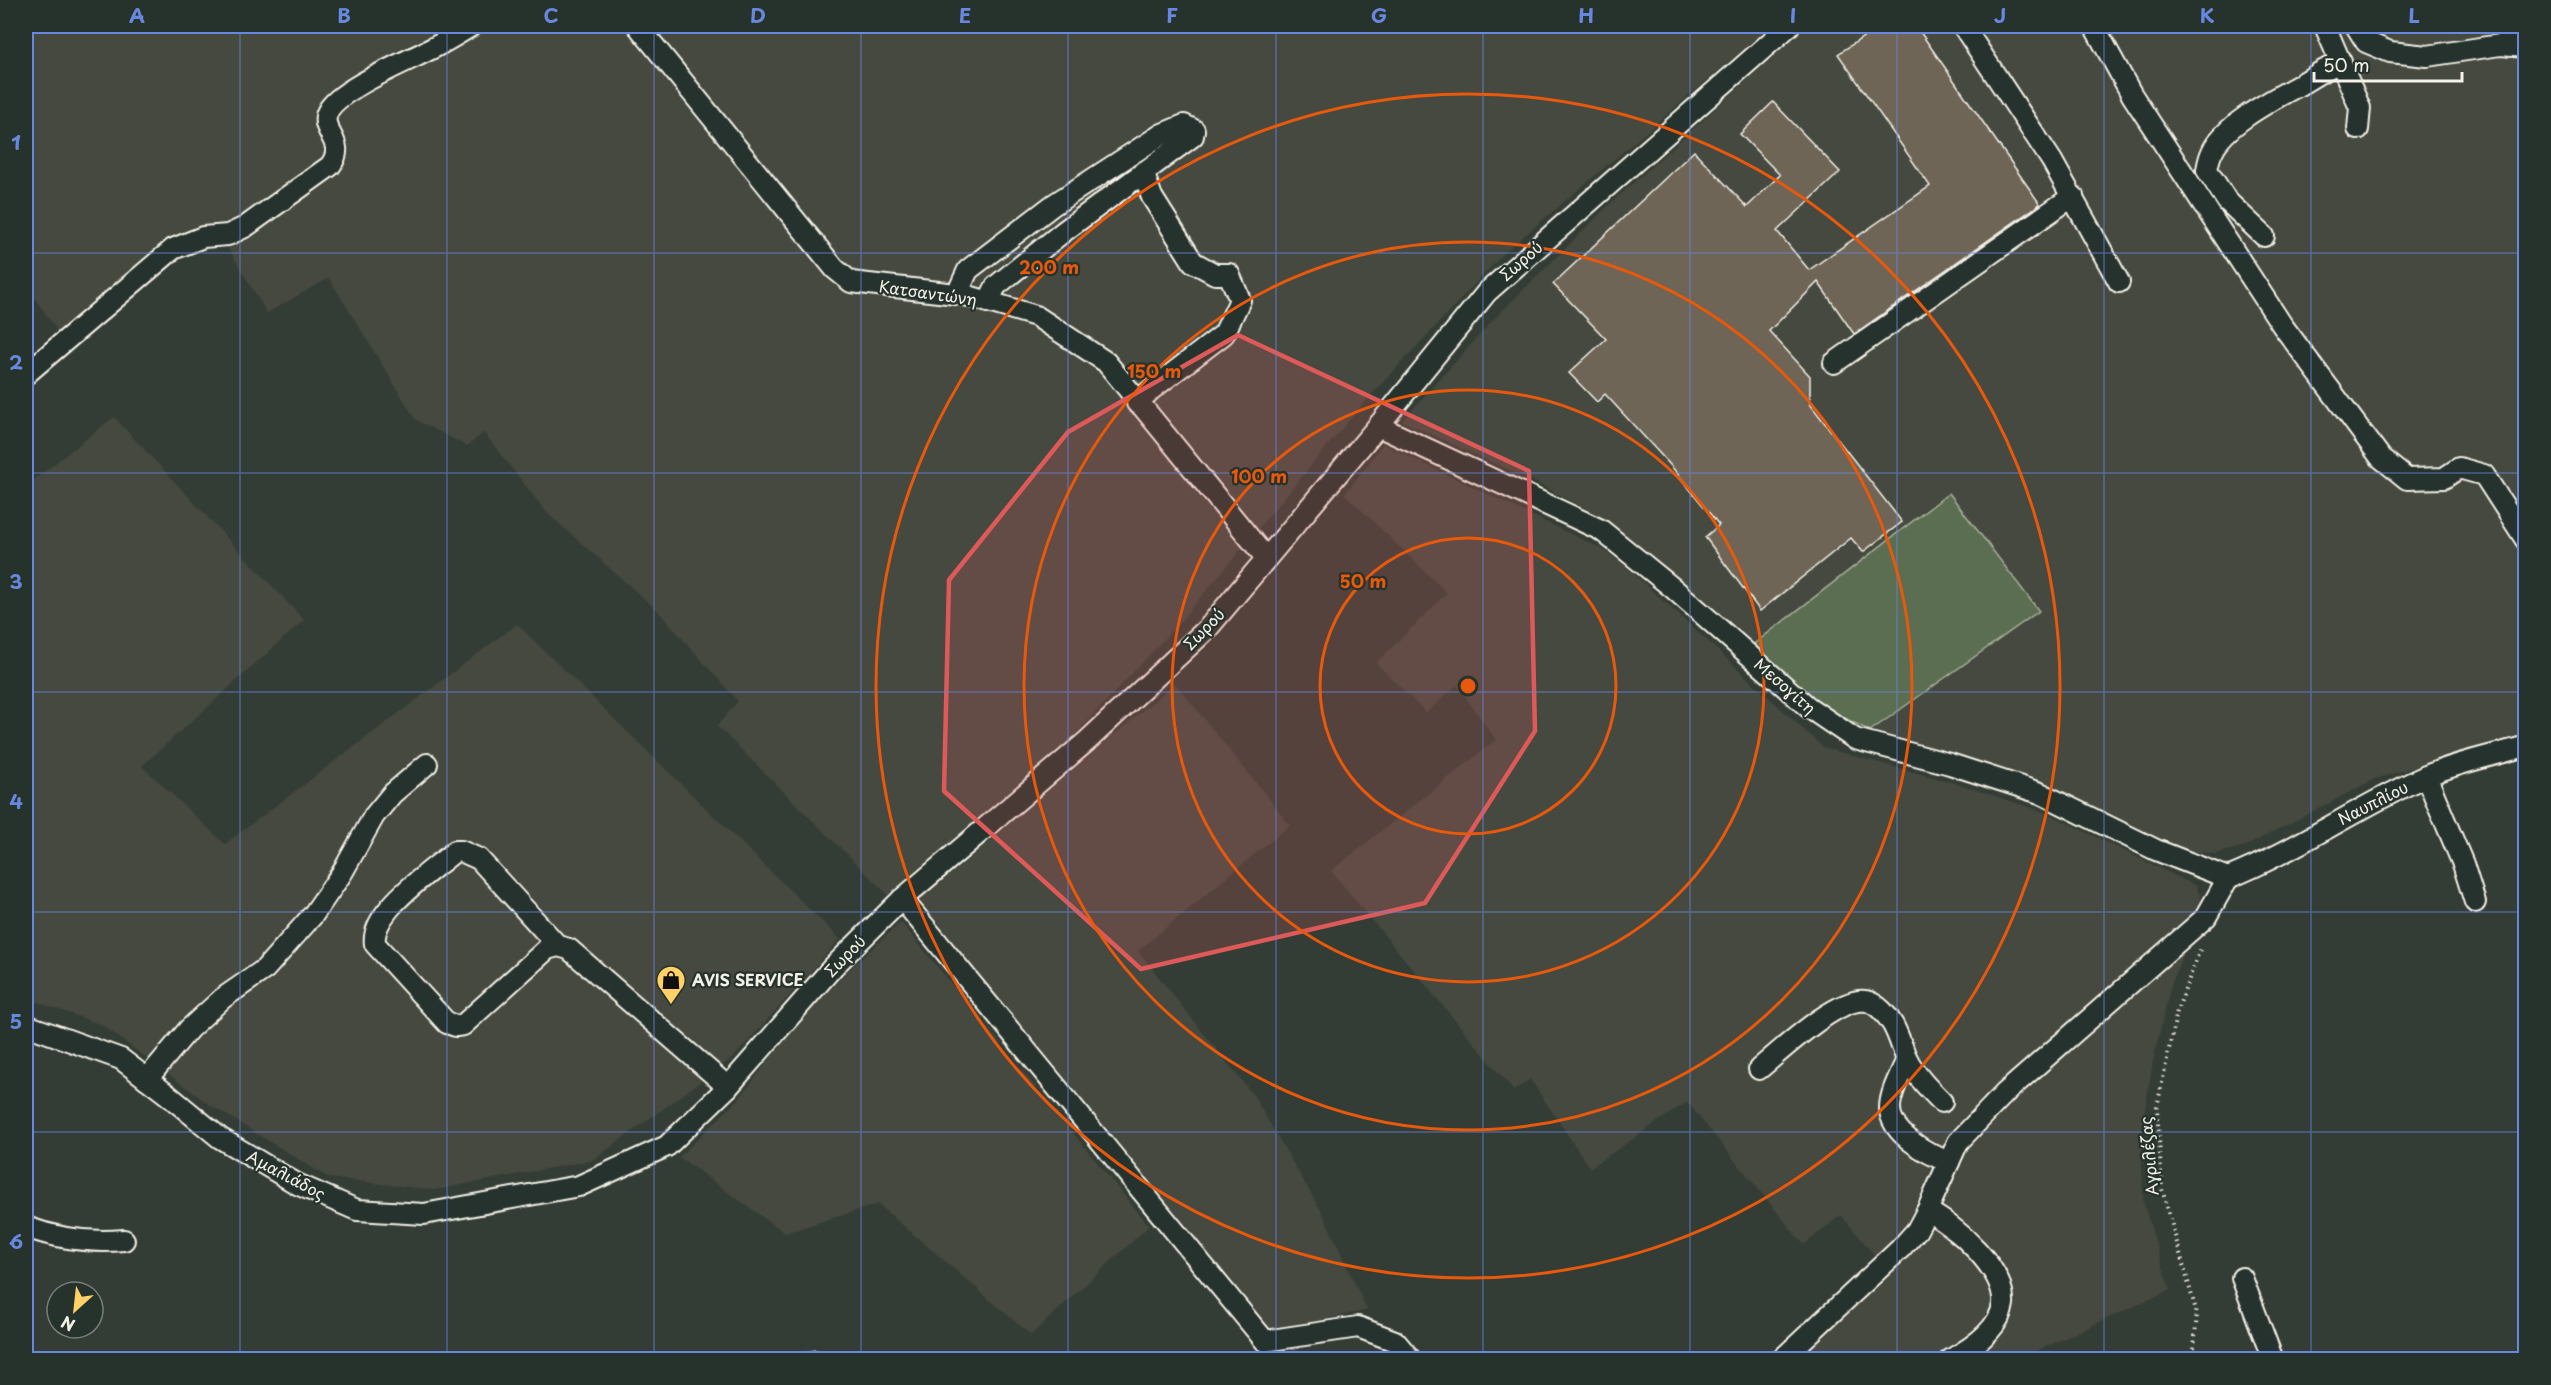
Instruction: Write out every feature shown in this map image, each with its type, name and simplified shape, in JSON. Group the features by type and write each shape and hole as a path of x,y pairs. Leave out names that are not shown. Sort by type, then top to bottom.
{"street":[{"path":"26,374 173,249 203,237 228,235 245,227 330,166 337,158 338,148 327,126 326,114 331,106 356,88 433,49 471,26"},
{"name":"Κατσαντώνη","path":"638,26 835,269 851,282 957,294 1036,316 1106,362 1137,403 1266,558"},
{"name":"Σωρού","path":"579,1186 667,1146 728,1087 833,967 902,899 1088,741 1208,628 1487,292 1789,26"},
{"path":"1963,26 2073,196 2119,282"},
{"path":"2094,26 2132,95 2282,325 2381,458 2407,479 2444,478 2459,468 2484,475 2526,540"},
{"path":"2325,26 2360,108 2358,129"},
{"path":"2356,26 2367,42 2390,52 2427,56 2500,45 2526,47"},
{"path":"2264,236 2227,201 2206,170 2212,150 2225,135 2266,101 2294,88 2324,68 2341,62"},
{"path":"957,294 968,270 1053,205 1162,134 1184,125 1194,130 1193,136 996,286 988,302"},
{"path":"1137,403 1224,334 1240,300 1229,274 1215,274 1193,262 1152,197 1143,172"},
{"path":"1834,363 2073,196"},
{"name":"Μεσογίτη","path":"1378,426 1601,530 1674,589 1808,707 1855,739 1950,764 2040,793 2156,850 2228,878"},
{"name":"Ναυπλίου","path":"2228,878 2263,864 2309,836 2426,776 2524,748"},
{"path":"147,1078 189,1029 223,998 266,969 313,915 342,873 374,816 392,794 427,765"},
{"path":"2426,776 2463,864 2475,902"},
{"path":"558,946 547,950 463,1025 456,1026 447,1023 375,944 374,936 378,922 389,908 455,851 461,851 479,859 558,946 569,949 584,960 728,1087"},
{"path":"1781,1359 1900,1250 1917,1230 1958,1142 2005,1093 2206,917 2228,878"},
{"path":"902,899 1265,1341 1358,1327 1395,1341 1411,1359"},
{"path":"1759,1069 1839,1008 1863,1000 1881,1010 1893,1025 1907,1059 1923,1082 1942,1102"},
{"name":"Αμαλιάδος","path":"26,1025 121,1059 220,1138 297,1184 357,1210 424,1214 579,1186"},
{"path":"1907,1059 1893,1094 1890,1107 1892,1119 1917,1147 1949,1162"},
{"path":"1927,1211 1971,1243 1996,1276 2003,1294 2003,1306 1989,1331 1950,1359"},
{"path":"26,1227 59,1238 124,1240"},
{"path":"2242,1278 2273,1359"}],"path":[{"name":"Αγριλέζας","path":"2193,1359 2197,1314 2162,1189 2157,1107 2177,1011 2205,938 2206,917"}],"highlighted area":[{"path":"1238,335 1529,471 1535,731 1425,903 1141,969 944,791 949,580 1068,432"}],"shaded area":[{"path":"26,26 1771,26 1504,253 1361,406 1179,623 1056,755 888,895 717,726 738,701 656,609 547,513 484,433 467,446 416,420 329,278 267,313 225,243 193,227 64,340 26,286"},
{"path":"1807,26 2525,26 2525,735 2375,779 2248,845 2216,854 2180,850 2139,832 2055,789 1870,731 2039,611 1750,647 1663,569 1593,513 1533,481 1402,421 1493,320 1611,203"},
{"path":"114,417 304,620 142,766 225,844 517,624 840,939 734,1057 593,1160 435,1190 329,1178 210,1105 102,1025 26,998 26,486"},
{"path":"1383,444 1602,549 1622,563 1824,748 1958,784 2047,813 2196,886 2203,902 2170,988 2153,1061 2141,1133 2143,1201 2170,1290 2019,1359 1793,1359 1887,1270 1841,1215 1804,1245 1687,1102 1590,1168 1530,1079 1514,1091 1331,871 1496,740 1457,685 1426,713 1376,663 1447,593 1345,494"},
{"path":"1175,683 1290,825 1138,951 1253,1095 1323,1214 1367,1310 1267,1333 917,903"},
{"path":"901,922 1149,1226 1031,1335 878,1204 785,1233 679,1157 738,1100 792,1030 849,970"}],"green space":[{"path":"1949,493 2039,611 1870,731 1823,707 1750,647"}],"building":[{"path":"1880,26 1916,26 2040,204 1854,334 1818,282 1769,331 1810,376 1810,404 1902,522 1863,552 1851,538 1760,611 1705,537 1719,525 1672,467 1605,394 1597,402 1569,373 1606,339 1553,284 1694,151 1747,207 1780,175 1740,134 1773,102 1840,172 1777,231 1809,270 1930,186 1838,54"}],"waterway":[{"path":"794,1360 814,1352 844,1360"}],"place":[{"name":"AVIS SERVICE","path":"671,1006"}]}
